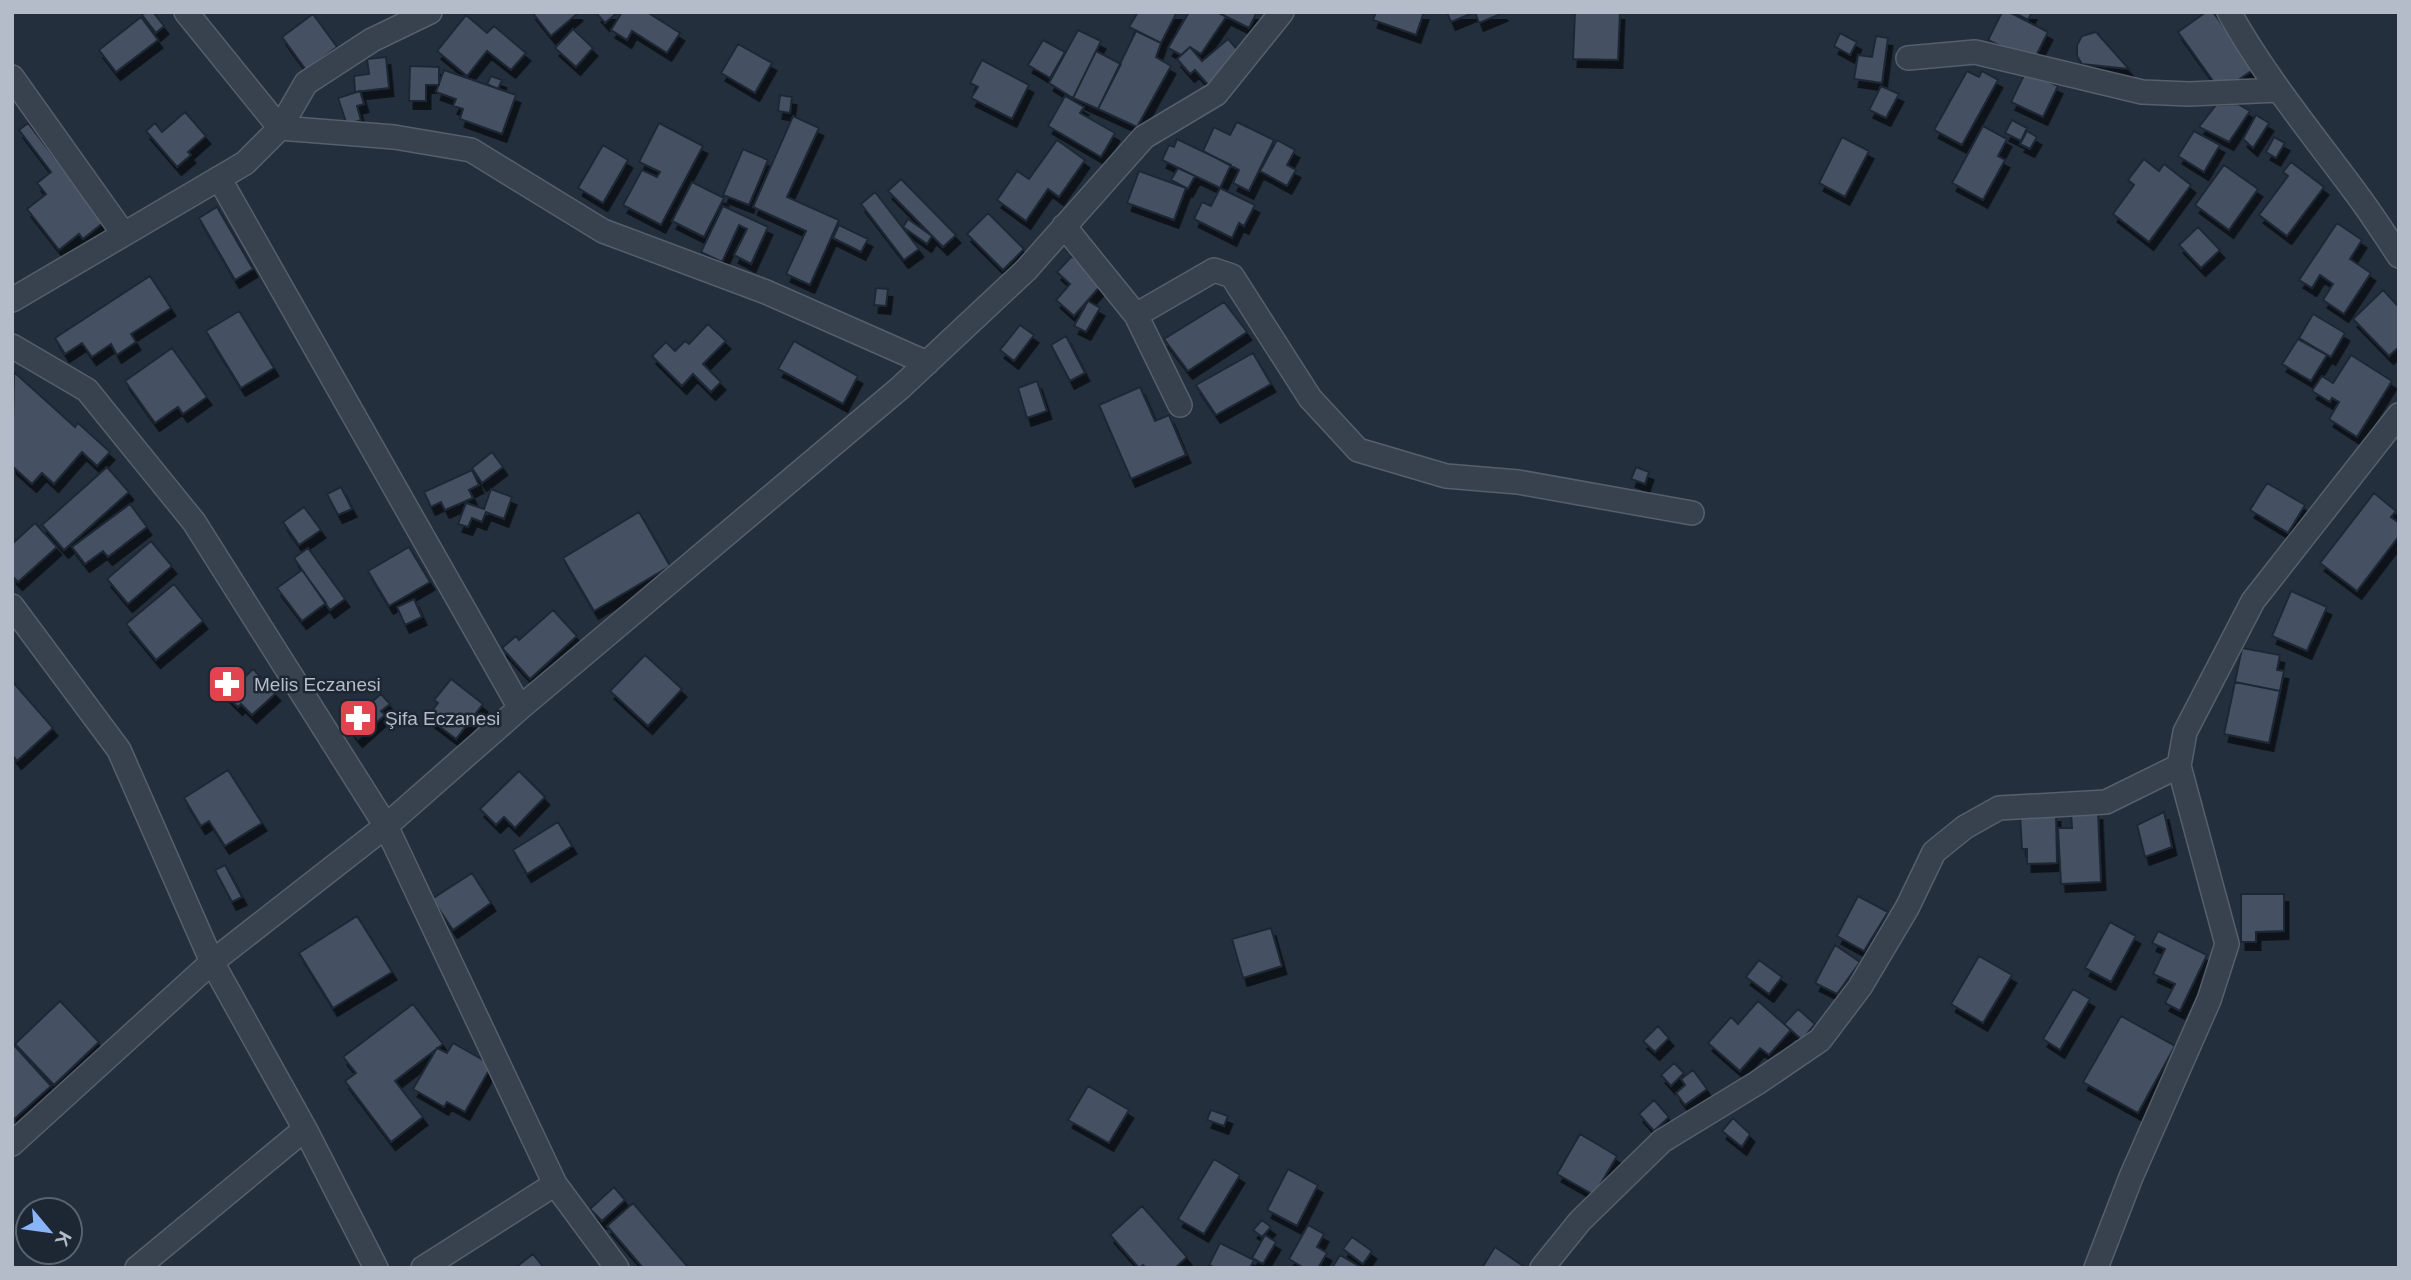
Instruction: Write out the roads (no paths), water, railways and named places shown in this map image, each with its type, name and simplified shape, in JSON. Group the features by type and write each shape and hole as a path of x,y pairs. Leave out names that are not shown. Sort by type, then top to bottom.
{"street":[{"path":"186,12 280,128 394,137 471,150 603,231 766,292 927,363"},
{"path":"12,300 245,163 280,128 306,83 372,40 430,12"},
{"path":"12,1144 212,962 386,826 520,708 889,397 1026,270 1143,137 1216,94 1282,12"},
{"path":"2229,12 2248,47 2355,191 2399,256"},
{"path":"1909,58 1975,52 2142,92 2279,90"},
{"path":"12,77 123,233"},
{"path":"219,178 520,708"},
{"path":"1064,226 1136,315 1180,405"},
{"path":"1136,315 1214,270 1232,276 1310,398 1358,450 1446,476 1518,482 1692,513"},
{"path":"12,346 87,390 194,522 386,826 555,1184 617,1268"},
{"path":"2096,1268 2132,1177 2209,1000 2227,944 2179,766 2185,732 2253,601 2399,415"},
{"path":"12,606 119,750 212,962 305,1129 376,1268"},
{"path":"1542,1268 1589,1212 1662,1141 1757,1083 1820,1040 1867,976 1907,908 1934,852 1965,827 1999,808 2106,802 2179,766"},
{"path":"137,1268 305,1129"},
{"path":"422,1268 555,1184"}],"place":[{"name":"Melis Eczanesi","path":"227,684"},
{"name":"Şifa Eczanesi","path":"358,718"}]}
